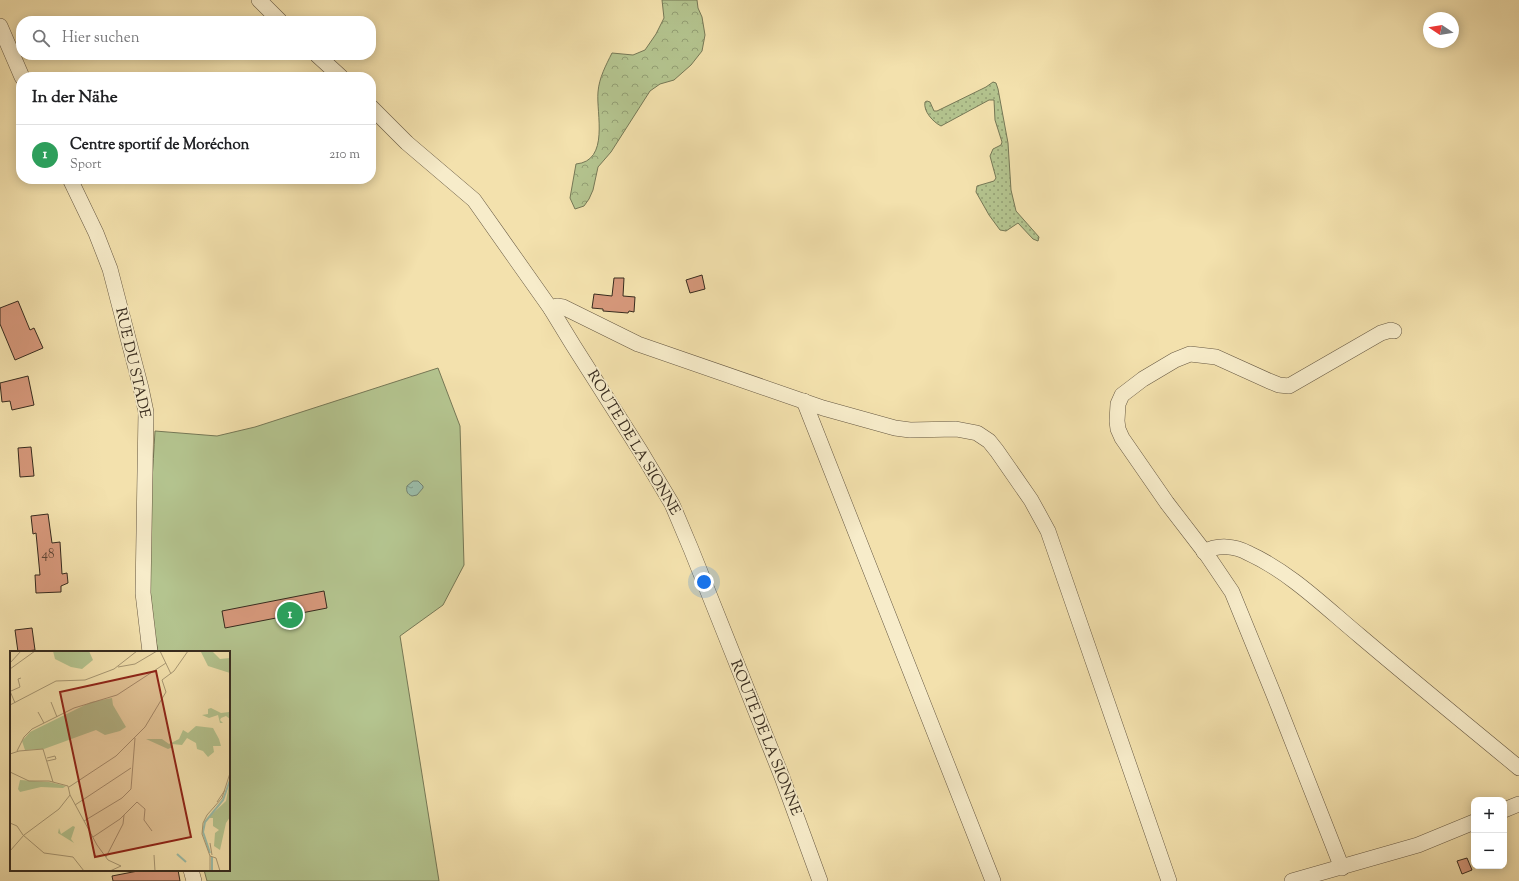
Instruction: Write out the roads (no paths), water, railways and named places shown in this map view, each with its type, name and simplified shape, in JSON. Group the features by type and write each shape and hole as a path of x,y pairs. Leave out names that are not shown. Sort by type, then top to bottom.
{"street":[{"path":"260,0 275,16"},
{"path":"0,26 20,72"},
{"path":"322,60 336,72"},
{"name":"ROUTE DE LA SIONNE","path":"376,112 406,143 474,200 551,309 660,483 677,516 782,777 820,881"},
{"name":"RUE DU STADE","path":"72,184 96,233 110,269 146,412 147,428 143,575 144,612 150,651"},
{"path":"551,309 557,306 563,307 638,344 804,401 895,428 910,430 956,430 973,432 985,438 997,451 1031,500 1048,531 1169,881"},
{"path":"1342,868 1232,592 1122,438 1116,421 1118,404 1122,395 1143,379 1187,354 1194,353 1216,357 1269,381 1280,385 1289,386 1381,333 1391,330 1394,331"},
{"path":"804,401 993,881"},
{"path":"1204,552 1215,547 1240,549 1279,570 1519,768"},
{"path":"1507,809 1519,804"},
{"path":"1292,881 1342,868 1418,845 1471,823"},
{"path":"191,871 194,881"}],"water":[{"path":"413,481 418,481 423,488 417,495 412,496 407,491 407,486"}],"place":[{"name":"Centre sportif de Moréchon","path":"290,615"}]}
